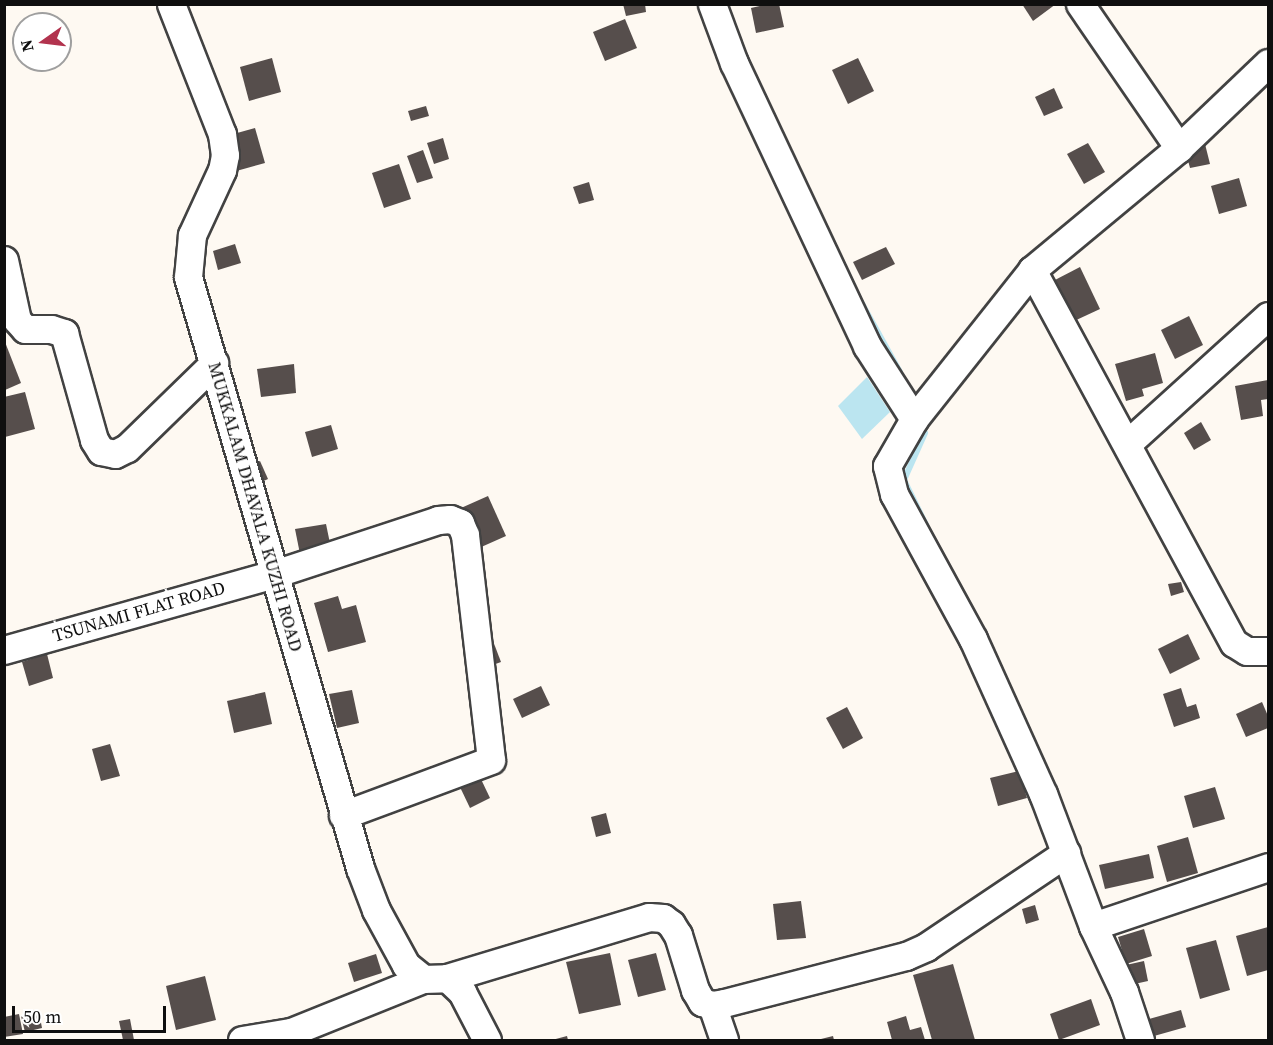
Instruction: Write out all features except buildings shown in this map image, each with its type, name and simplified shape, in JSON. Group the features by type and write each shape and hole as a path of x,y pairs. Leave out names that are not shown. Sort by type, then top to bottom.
{"street":[{"name":"MUKKALAM DHAVALA KUZHI ROAD","path":"171,4 222,134 225,155 222,170 192,235 188,251 188,277 343,815 376,910 406,965 462,992 487,1041"},
{"path":"712,4 734,63 867,346 914,419"},
{"path":"1080,4 1179,148"},
{"path":"1140,1041 1124,992 1093,926 1043,794 973,639 894,494 887,466 914,419 1032,270 1179,148 1269,63"},
{"path":"4,260 17,320 25,329 51,328 64,333 94,440 102,451 115,454 127,448 214,363"},
{"path":"1032,270 1128,443 1234,643 1247,651 1269,651"},
{"path":"1128,443 1269,316"},
{"name":"TSUNAMI FLAT ROAD","path":"4,650 274,574 438,520 450,519 460,523 465,535 492,760 343,815"},
{"path":"243,1041 291,1032 435,978 649,916 663,918 671,924 678,935 695,990 702,1002 712,1005 906,956 926,947 1066,853"},
{"path":"1093,926 1269,867"},
{"path":"712,1005 724,1041"}],"water":[{"path":"867,377 890,412 862,439 838,406"}],"waterway":[{"path":"861,302 900,372"},
{"path":"925,433 904,480 926,525"}]}
